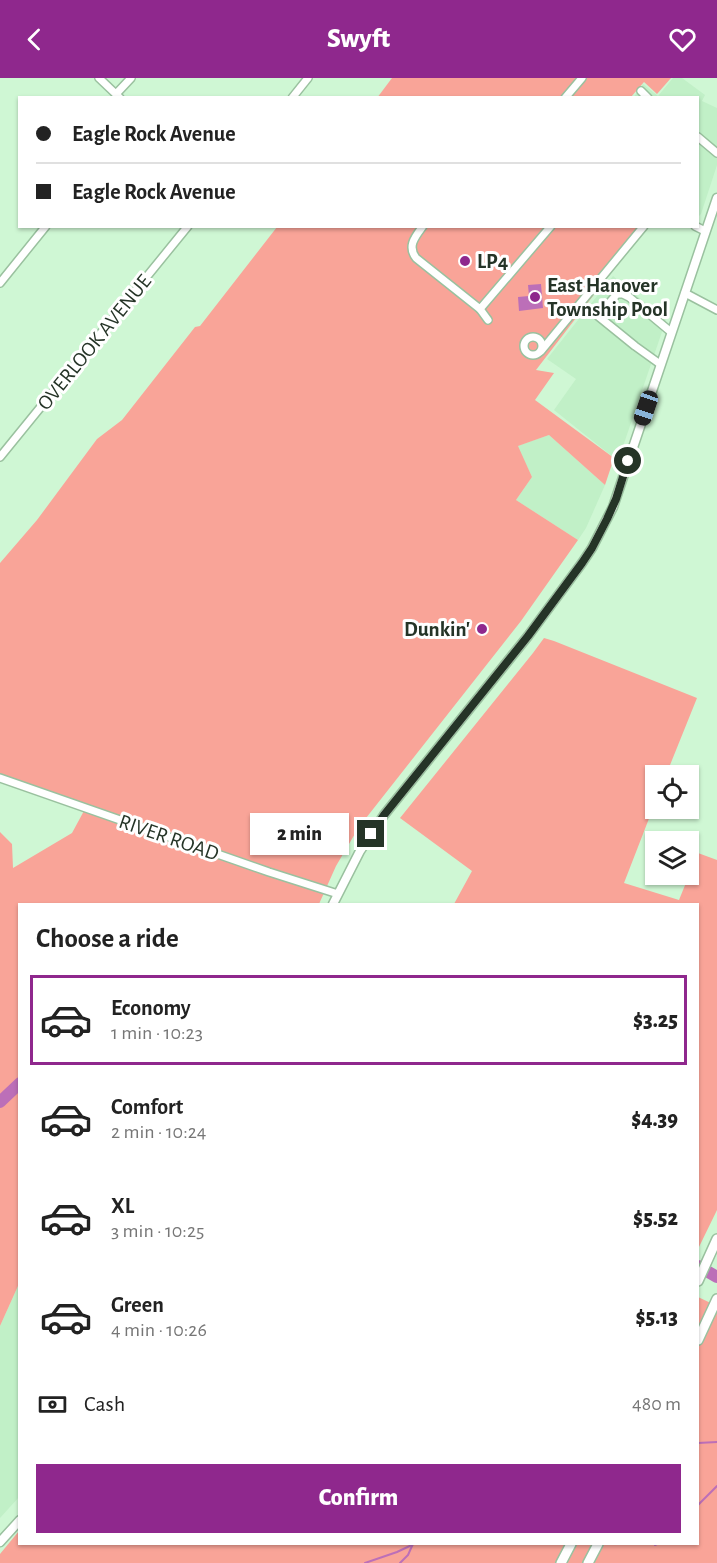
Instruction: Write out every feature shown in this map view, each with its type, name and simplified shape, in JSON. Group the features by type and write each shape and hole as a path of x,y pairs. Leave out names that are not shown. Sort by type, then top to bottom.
{"highway":[{"path":"699,1279 716,1241"},
{"path":"699,1338 717,1299"},
{"path":"561,1563 570,1545"},
{"path":"588,1563 597,1545"}],"main road":[{"path":"334,903 360,851 384,815 528,636 592,548 616,499 717,198"},
{"path":"0,1542 18,1522"}],"street":[{"path":"99,78 118,96 131,78"},
{"path":"294,96 308,78"},
{"path":"567,96 582,78"},
{"path":"641,92 646,96"},
{"path":"699,138 717,153"},
{"path":"0,283 44,228"},
{"name":"OVERLOOK AVENUE","path":"0,457 186,228"},
{"path":"422,228 413,240 412,253 480,309 488,320"},
{"path":"480,309 549,228"},
{"path":"541,351 642,228"},
{"path":"699,228 705,231"},
{"path":"685,293 717,310"},
{"path":"660,364 598,316 617,294 623,294 671,332"},
{"name":"RIVER ROAD","path":"0,778 258,868 340,890"}],"shaded area":[{"path":"392,78 671,78 657,94 644,82 632,96 378,96"},
{"path":"673,78 682,78 705,95 702,101 717,108 717,165 699,216 699,96 658,96"},
{"path":"643,84 658,96 634,96"},
{"path":"276,228 645,228 536,370 554,373 535,400 614,458 605,485 549,435 518,446 532,477 516,500 578,540 521,621 359,827 336,866 319,903 18,903 18,1286 0,1326 0,832 12,844 13,868 72,833 85,809 0,779 0,563 37,520 97,439 122,420 195,327 200,326"},
{"path":"613,276 666,320 618,461 554,410 576,379 547,359"},
{"path":"541,284 543,308 519,311 518,297 529,296 528,285"},
{"path":"549,435 605,485 586,528 578,540 516,500 532,477 517,446"},
{"path":"544,638 697,698 670,765 645,765 645,819 649,819 624,883 679,900 685,885 699,885 699,853 717,860 717,1210 699,1247 699,903 455,903 472,871 400,818"},
{"path":"18,1286 18,1498 0,1518 0,1326"},
{"path":"699,1297 717,1306 717,1563 0,1563 0,1554 18,1532 18,1545 699,1545"}],"waterway":[{"path":"0,1102 18,1085"},
{"path":"699,1267 717,1277"},
{"path":"699,1443 717,1442"},
{"path":"699,1504 717,1486"},
{"path":"365,1563 412,1545"},
{"path":"400,1563 408,1555 412,1546"}],"place":[{"name":"LP4","path":"465,261"},
{"name":"East Hanover Township Pool","path":"535,297"},
{"name":"Dunkin'","path":"482,629"}],"route":[{"path":"371,834 528,636 582,563 607,519 628,461"}]}
